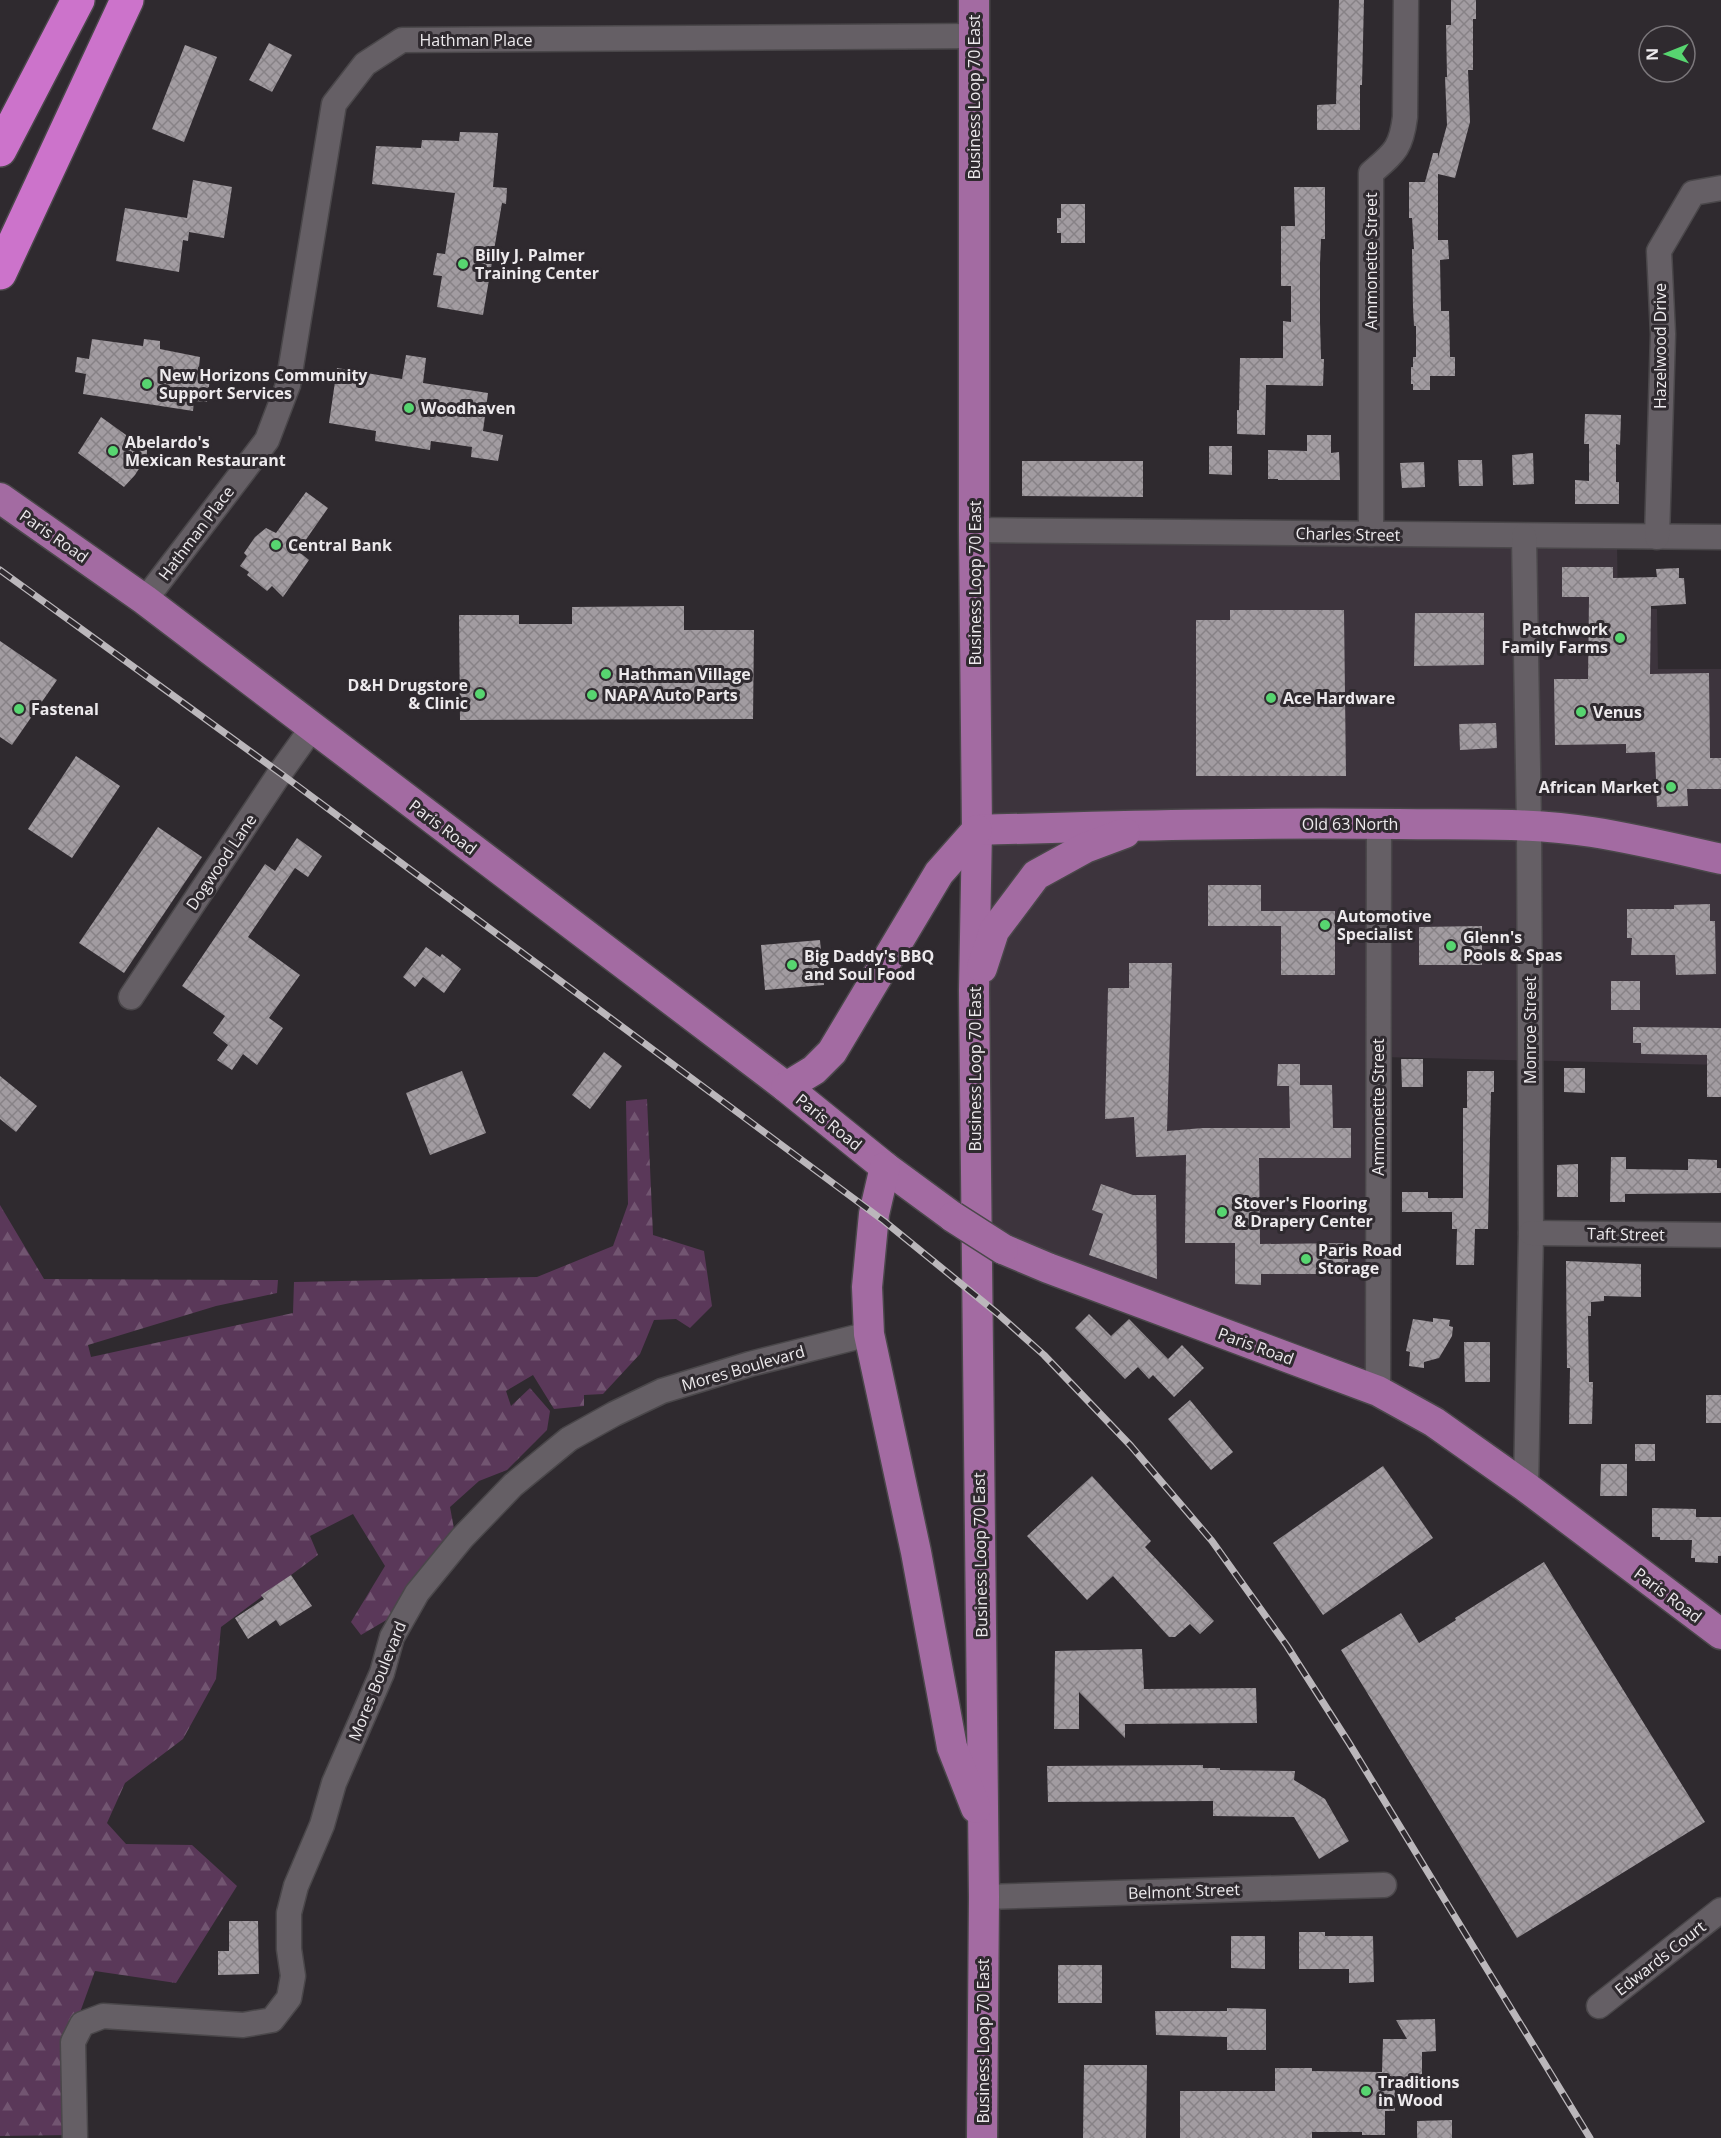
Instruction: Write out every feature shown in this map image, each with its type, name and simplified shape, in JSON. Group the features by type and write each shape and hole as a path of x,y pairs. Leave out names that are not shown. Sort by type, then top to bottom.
{"highway":[{"path":"0,137 55,0"},
{"path":"0,150 78,0"},
{"path":"0,273 127,0"}],"main road":[{"name":"Business Loop 70 East","path":"974,0 974,530 977,830 974,990 984,1897 982,2138"},
{"name":"Paris Road","path":"5,502 145,600 953,1217 1003,1249 1048,1268 1378,1391 1434,1422 1526,1487 1721,1635"},
{"name":"Old 63 North","path":"977,830 1146,825 1529,826 1591,832 1721,859"},
{"path":"974,990 994,932 1036,875 1086,848 1146,825"},
{"path":"786,1088 814,1070 832,1052 939,873 977,830"},
{"path":"885,1167 874,1214 867,1287 869,1334 916,1552 952,1747 982,1825"}],"street":[{"name":"Ammonette Street","path":"1371,534 1371,172 1395,153 1402,136 1405,117 1406,0"},
{"name":"Hathman Place","path":"145,600 267,440 288,385 334,104 365,64 402,40 974,36"},
{"name":"Hazelwood Drive","path":"1657,537 1663,334 1659,251 1693,193 1721,188"},
{"name":"Charles Street","path":"974,530 1721,537"},
{"name":"Monroe Street","path":"1524,536 1529,826 1531,1233 1526,1487"},
{"name":"Dogwood Lane","path":"131,997 312,728"},
{"name":"Ammonette Street","path":"1378,824 1378,1391"},
{"name":"Taft Street","path":"1531,1233 1721,1235"},
{"name":"Mores Boulevard","path":"75,2138 73,2042 82,2024 103,2016 243,2025 272,2020 289,1998 293,1976 289,1949 289,1913 294,1895 322,1825 334,1783 382,1673 392,1637 417,1593 462,1538 513,1485 569,1439 662,1391 750,1364 869,1334"},
{"name":"Belmont Street","path":"984,1897 1384,1885"},
{"name":"Edwards Court","path":"1599,2006 1721,1910"}],"shaded area":[{"path":"977,534 1617,542 1618,609 1657,609 1658,669 1721,669 1721,1065 1381,1057 1389,1377 1034,1247 980,1218"}],"green space":[{"path":"647,1099 653,1235 704,1251 712,1306 690,1328 676,1319 654,1320 640,1354 603,1394 584,1395 584,1406 554,1409 533,1375 506,1391 511,1406 530,1388 550,1411 547,1430 507,1470 479,1481 450,1507 455,1534 400,1612 361,1635 351,1622 385,1566 353,1514 310,1536 318,1555 221,1627 216,1679 183,1739 125,1783 107,1823 126,1844 192,1845 237,1886 176,1983 95,1971 74,2029 72,2135 0,2136 0,1205 44,1279 278,1280 277,1293 216,1306 88,1345 91,1357 293,1313 294,1282 537,1277 613,1246 628,1204 626,1101"}],"building":[{"path":"1339,0 1364,0 1360,130 1317,130 1317,105 1336,104"},
{"path":"1451,0 1476,0 1476,19 1473,19 1473,70 1468,70 1470,122 1455,178 1438,174 1438,240 1448,240 1449,259 1440,260 1441,311 1449,311 1450,357 1455,357 1455,376 1430,376 1430,390 1413,390 1411,367 1413,367 1413,357 1416,357 1416,326 1414,326 1413,307 1412,249 1414,249 1412,218 1409,218 1409,182 1425,182 1433,153 1438,153 1438,158 1447,125 1446,25 1451,25"},
{"path":"269,43 292,55 272,92 249,80"},
{"path":"185,45 217,57 184,142 152,129"},
{"path":"460,132 498,133 493,187 507,188 506,204 502,203 483,315 437,307 442,276 433,275 437,253 445,254 455,193 372,184 376,146 421,148 422,140 459,141"},
{"path":"193,180 232,187 224,238 189,232 188,241 183,240 179,272 116,261 125,208 187,218"},
{"path":"1294,187 1325,187 1325,239 1321,239 1320,263 1323,386 1266,385 1265,435 1237,434 1240,358 1283,358 1283,321 1291,322 1291,286 1281,286 1281,226 1295,226"},
{"path":"1061,204 1085,204 1085,243 1061,243 1061,233 1057,233 1057,218 1061,218"},
{"name":"New Horizons Community Support Services","path":"92,339 143,346 144,339 160,341 160,349 200,357 199,367 211,370 207,402 194,401 193,411 83,394 86,374 75,372 77,357 89,359"},
{"name":"Woodhaven","path":"406,355 426,358 423,383 488,393 483,431 503,435 498,461 471,457 472,447 431,441 430,450 375,441 376,431 329,423 337,368 402,379"},
{"path":"1585,414 1621,415 1620,445 1616,444 1616,482 1619,482 1619,504 1575,504 1575,480 1589,481 1589,444 1584,444"},
{"name":"Abelardo's Mexican Restaurant","path":"101,417 147,450 147,456 124,487 78,453"},
{"path":"1307,435 1331,435 1331,453 1339,452 1340,480 1268,479 1268,450 1307,451"},
{"path":"1209,446 1232,446 1232,475 1209,474"},
{"path":"1533,453 1534,484 1513,485 1512,455"},
{"path":"1458,460 1482,460 1483,486 1459,486"},
{"path":"1022,461 1143,461 1143,497 1022,496"},
{"path":"1424,462 1425,487 1402,488 1400,463"},
{"name":"Central Bank","path":"306,492 328,508 298,551 309,560 283,597 272,586 267,591 247,575 249,572 240,566 247,556 244,553 255,537 266,528 276,533"},
{"path":"1562,567 1613,567 1613,578 1657,577 1656,569 1679,568 1679,578 1684,578 1686,604 1651,606 1650,674 1709,673 1710,758 1721,758 1721,789 1687,789 1688,806 1657,807 1655,752 1626,753 1626,744 1555,745 1554,679 1588,679 1589,597 1562,597"},
{"name":"Hathman Village","path":"684,606 684,630 754,630 753,719 460,720 459,615 519,615 519,624 572,624 572,607"},
{"name":"Ace Hardware","path":"1230,610 1344,610 1346,776 1196,776 1196,620 1230,620"},
{"path":"1415,613 1484,613 1484,665 1414,666"},
{"name":"Fastenal","path":"0,641 57,680 12,745 0,737"},
{"path":"1496,723 1497,748 1460,750 1459,724"},
{"path":"76,756 120,786 72,858 28,829"},
{"path":"158,827 202,857 124,973 79,943"},
{"path":"297,838 322,856 308,877 295,868 248,937 300,975 269,1018 283,1028 257,1065 243,1054 232,1070 217,1060 228,1045 213,1033 225,1016 182,986 265,864 275,871"},
{"path":"1208,885 1261,885 1261,911 1335,911 1335,975 1281,975 1281,926 1208,926"},
{"path":"1710,904 1710,921 1715,921 1716,974 1676,975 1675,955 1631,955 1632,938 1627,938 1627,909 1674,909 1674,905"},
{"name":"Glenn's Pools & Spas","path":"1482,926 1482,965 1419,965 1419,927"},
{"name":"Big Daddy's BBQ and Soul Food","path":"820,940 824,985 765,990 761,945"},
{"path":"426,947 440,957 442,954 461,969 444,993 423,977 415,987 403,977"},
{"path":"1129,963 1172,963 1167,1131 1203,1128 1290,1128 1289,1086 1277,1086 1278,1064 1300,1064 1300,1085 1332,1085 1333,1128 1351,1128 1351,1158 1259,1158 1260,1244 1348,1243 1348,1274 1261,1274 1261,1285 1235,1284 1235,1243 1185,1243 1186,1155 1136,1157 1134,1117 1105,1119 1108,988 1129,988"},
{"path":"1611,981 1640,981 1640,1010 1611,1010"},
{"path":"1633,1027 1721,1028 1721,1097 1707,1097 1707,1055 1641,1054 1641,1043 1633,1043"},
{"path":"604,1052 622,1066 590,1109 572,1095"},
{"path":"1401,1059 1423,1059 1423,1087 1402,1087"},
{"path":"1564,1068 1585,1068 1585,1093 1564,1092"},
{"path":"462,1071 486,1133 430,1155 406,1093"},
{"path":"1467,1071 1494,1071 1494,1092 1491,1092 1488,1229 1475,1229 1474,1265 1456,1265 1457,1229 1452,1229 1452,1212 1402,1212 1402,1192 1428,1192 1428,1198 1463,1198 1463,1108 1467,1108"},
{"path":"0,1076 37,1106 16,1132 0,1119"},
{"path":"1611,1157 1626,1157 1626,1169 1688,1170 1688,1159 1717,1160 1717,1168 1721,1168 1721,1193 1625,1194 1625,1202 1610,1202"},
{"path":"1578,1164 1578,1197 1557,1197 1557,1165"},
{"path":"1101,1184 1133,1195 1156,1195 1157,1279 1089,1255 1103,1214 1092,1210"},
{"path":"1566,1261 1641,1264 1641,1297 1604,1296 1604,1301 1591,1302 1591,1316 1588,1316 1589,1382 1593,1382 1592,1424 1569,1424 1570,1368 1567,1368"},
{"path":"1089,1314 1111,1336 1129,1319 1168,1359 1182,1345 1204,1368 1174,1397 1153,1375 1149,1379 1138,1367 1125,1379 1075,1328"},
{"path":"1433,1318 1450,1320 1449,1326 1453,1327 1452,1336 1439,1358 1424,1362 1424,1368 1409,1366 1410,1352 1406,1351 1413,1319 1433,1322"},
{"path":"1464,1342 1490,1342 1490,1382 1465,1382"},
{"path":"1706,1395 1721,1395 1721,1423 1706,1423"},
{"path":"1190,1400 1233,1452 1211,1470 1168,1419"},
{"path":"1635,1444 1655,1444 1655,1461 1635,1461"},
{"path":"1601,1464 1627,1464 1627,1496 1600,1496"},
{"path":"1383,1466 1433,1538 1323,1615 1273,1543"},
{"path":"1092,1476 1151,1541 1145,1547 1214,1621 1200,1634 1190,1624 1175,1637 1169,1637 1113,1576 1087,1600 1027,1536"},
{"path":"1652,1508 1696,1509 1696,1517 1721,1517 1721,1556 1718,1556 1718,1563 1695,1562 1695,1558 1691,1558 1692,1540 1660,1540 1660,1537 1652,1537"},
{"path":"1544,1562 1705,1822 1517,1938 1341,1650 1401,1613 1419,1643"},
{"path":"291,1575 312,1606 280,1626 276,1620 248,1639 235,1618 264,1599 261,1595"},
{"path":"1142,1649 1144,1689 1256,1688 1257,1723 1125,1724 1125,1738 1079,1692 1079,1729 1054,1729 1055,1651"},
{"path":"1203,1765 1203,1768 1220,1768 1220,1770 1295,1771 1294,1780 1325,1799 1349,1841 1319,1859 1294,1817 1213,1816 1213,1801 1048,1802 1047,1766"},
{"path":"229,1921 258,1921 259,1974 218,1975 218,1951 229,1951"},
{"path":"1299,1932 1325,1932 1325,1936 1373,1936 1374,1982 1349,1983 1349,1969 1299,1969"},
{"path":"1231,1936 1265,1936 1265,1969 1231,1968"},
{"path":"1058,1965 1102,1965 1102,2003 1058,2003"},
{"path":"1227,2008 1266,2009 1266,2050 1227,2050 1227,2037 1156,2035 1155,2011 1227,2011"},
{"path":"1435,2019 1436,2051 1422,2052 1422,2088 1395,2088 1395,2111 1385,2111 1385,2135 1362,2135 1362,2132 1312,2132 1312,2138 1180,2138 1180,2091 1275,2091 1275,2068 1382,2072 1383,2039 1407,2039 1396,2020"},
{"path":"1084,2065 1147,2065 1146,2138 1083,2138"},
{"path":"1452,2120 1452,2138 1417,2138 1417,2121"}],"railway":[{"path":"0,570 280,773 884,1221 997,1313 1044,1355 1131,1446 1212,1541 1287,1646 1349,1743 1590,2138"}],"place":[{"name":"Billy J. Palmer Training Center","path":"463,264"},
{"name":"New Horizons Community Support Services","path":"147,384"},
{"name":"Woodhaven","path":"409,408"},
{"name":"Abelardo's Mexican Restaurant","path":"113,451"},
{"name":"Central Bank","path":"276,545"},
{"name":"Patchwork Family Farms","path":"1620,638"},
{"name":"Hathman Village","path":"606,674"},
{"name":"D&H Drugstore & Clinic","path":"480,694"},
{"name":"NAPA Auto Parts","path":"592,695"},
{"name":"Ace Hardware","path":"1271,698"},
{"name":"Fastenal","path":"19,709"},
{"name":"Venus","path":"1581,712"},
{"name":"African Market","path":"1671,787"},
{"name":"Automotive Specialist","path":"1325,925"},
{"name":"Glenn's Pools & Spas","path":"1451,946"},
{"name":"Big Daddy's BBQ and Soul Food","path":"792,965"},
{"name":"Stover's Flooring & Drapery Center","path":"1222,1212"},
{"name":"Paris Road Storage","path":"1306,1259"},
{"name":"Traditions in Wood","path":"1366,2091"}]}
